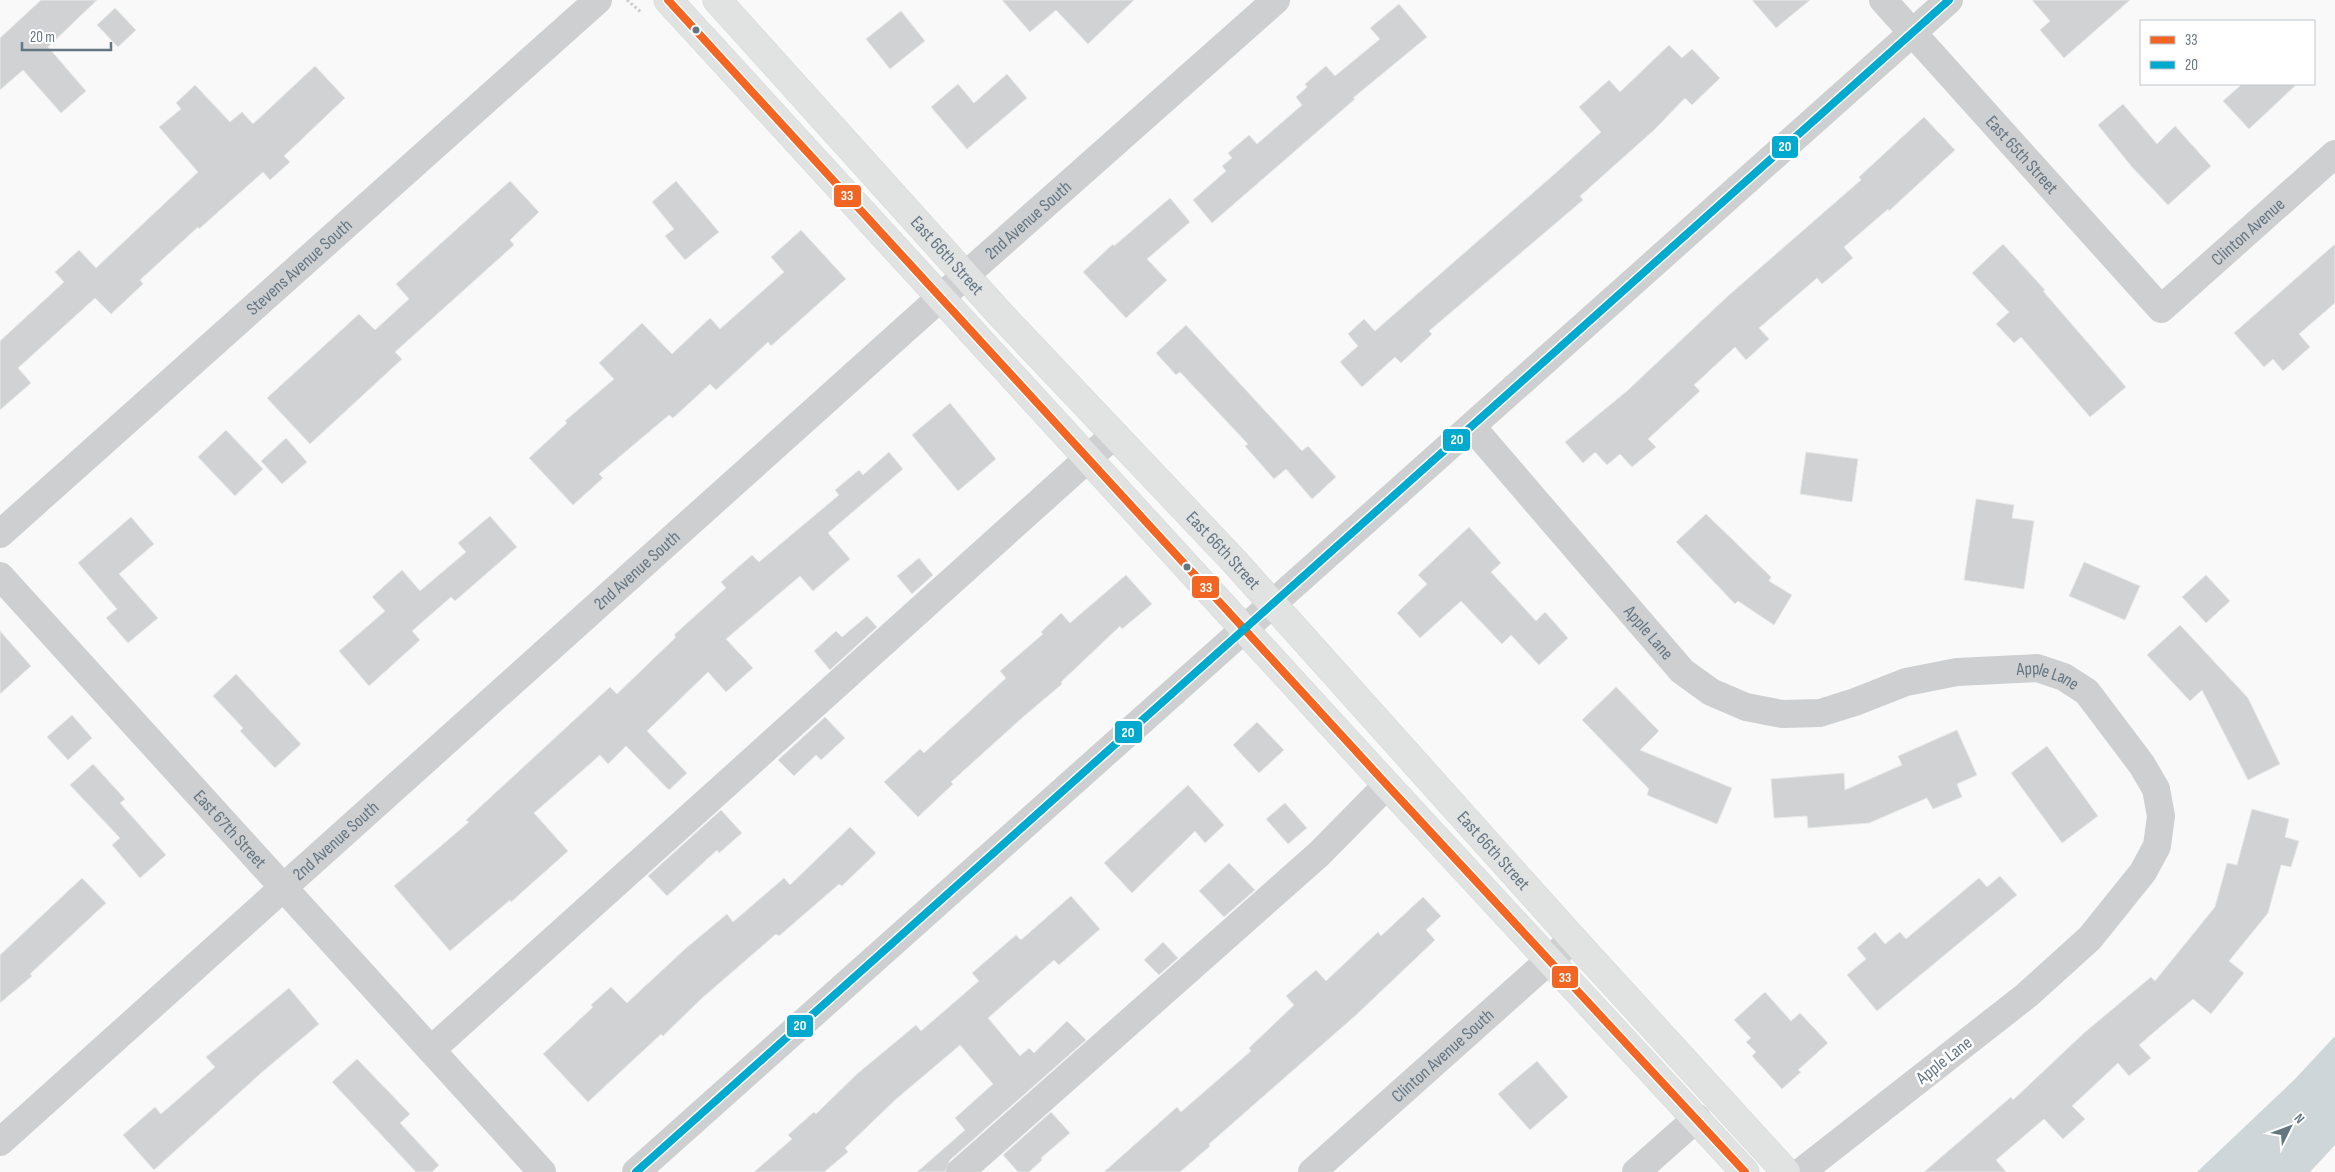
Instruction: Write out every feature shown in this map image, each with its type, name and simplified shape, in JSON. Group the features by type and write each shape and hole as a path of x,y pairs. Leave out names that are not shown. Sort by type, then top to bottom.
{"main road":[{"name":"East 66th Street","path":"668,0 1387,785 1508,914 1548,961 1697,1118 1745,1172"},
{"name":"East 66th Street","path":"717,0 967,275 1001,315 1234,561 1573,940 1786,1172"}],"street":[{"name":"Stevens Avenue South","path":"0,534 598,0"},
{"name":"2nd Avenue South","path":"0,1142 941,297 1276,0"},
{"name":"East 65th Street","path":"1883,0 2161,309"},
{"path":"636,1172 1948,0"},
{"name":"Clinton Avenue","path":"2161,309 2335,154"},
{"name":"Apple Lane","path":"1472,427 1682,671 1711,692 1746,708 1782,714 1820,713 1856,702 1906,682 1957,672 2038,668 2064,677 2087,692 2142,765 2156,789 2161,816 2157,846 2143,872 2090,938 2027,995 1801,1172"},
{"path":"431,1050 1114,435"},
{"name":"East 67th Street","path":"0,576 542,1172"},
{"path":"960,1172 1319,854 1387,785"},
{"name":"Clinton Avenue South","path":"1312,1172 1573,940"},
{"path":"1636,1172 1697,1118"}],"shaded area":[{"path":"2335,1036 2335,1145 2310,1172 2197,1172 2295,1079"}],"building":[{"path":"41,0 97,0 48,47 86,91 61,113 23,70 0,90 0,38"},
{"path":"1002,0 1134,0 1088,44 1056,10 1030,32"},
{"path":"1752,0 1810,0 1776,28"},
{"path":"2032,0 2130,0 2064,58 2040,30 2050,21"},
{"path":"1399,4 1427,37 1353,98 1355,99 1212,223 1193,200 1226,171 1222,166 1232,158 1228,153 1249,135 1257,144 1302,105 1296,97 1307,87 1305,84 1326,66 1335,76 1380,39 1370,28"},
{"path":"115,8 136,30 118,47 97,25"},
{"path":"901,11 925,41 890,69 866,39"},
{"path":"1669,45 1682,58 1692,49 1720,78 1692,105 1685,98 1654,130 1580,196 1583,200 1429,331 1432,334 1401,363 1395,357 1362,387 1340,362 1358,346 1348,334 1364,319 1375,331 1558,171 1601,132 1579,107 1609,80 1620,92"},
{"path":"315,66 345,98 284,156 290,162 270,180 263,172 199,229 198,227 140,280 143,284 111,314 95,298 18,368 31,383 0,410 0,341 64,282 55,272 79,250 96,268 198,172 159,127 181,109 176,103 195,85 230,122 242,112 253,124"},
{"path":"1007,74 1027,98 967,149 931,107 958,84 974,103"},
{"path":"2241,85 2296,85 2249,129 2223,101"},
{"path":"2123,104 2157,144 2175,126 2211,166 2168,205 2132,167 2098,125"},
{"path":"1924,117 1955,150 1889,211 1888,209 1844,247 1853,258 1822,284 1817,278 1759,328 1769,339 1746,360 1735,347 1694,385 1700,391 1648,439 1656,447 1632,467 1620,454 1607,465 1595,452 1583,463 1565,442 1627,391 1729,295 1861,180 1859,177"},
{"path":"510,181 539,212 510,240 514,245 395,352 402,359 310,444 267,398 359,314 375,330 409,299 396,284"},
{"path":"676,181 719,232 685,260 665,236 674,229 652,202"},
{"path":"1170,198 1190,222 1147,259 1167,280 1126,318 1083,272 1113,244 1114,246"},
{"path":"801,230 846,279 771,346 768,342 716,390 710,384 673,418 669,415 599,474 603,478 573,505 529,458 567,423 565,421 614,379 599,363 642,323 672,354 710,318 720,329 784,272 771,257"},
{"path":"2003,244 2045,290 2043,291 2126,387 2090,417 2021,337 2014,343 1996,324 2009,312 1972,273"},
{"path":"2335,244 2335,303 2299,334 2310,347 2283,371 2273,359 2264,367 2234,333"},
{"path":"1186,325 1302,451 1308,446 1336,477 1312,499 1286,469 1274,479 1245,446 1248,444 1180,372 1176,375 1156,353"},
{"path":"950,403 996,459 958,491 912,435"},
{"path":"226,430 263,469 235,496 198,457"},
{"path":"286,438 307,462 282,484 261,461"},
{"path":"889,452 903,469 828,533 850,559 813,591 800,576 726,639 753,668 726,692 708,672 647,731 687,773 669,790 626,746 608,764 600,755 534,813 568,851 511,902 510,900 450,951 394,886 469,822 466,820 610,687 617,694 676,637 674,635 726,588 721,582 752,555 759,562 839,495 835,490 859,470 863,475"},
{"path":"1806,452 1858,459 1852,502 1800,494"},
{"path":"1976,499 2014,505 2012,518 2034,521 2024,589 1964,580"},
{"path":"1706,514 1771,577 1769,581 1792,595 1774,625 1738,601 1735,604 1676,542"},
{"path":"490,516 517,547 455,601 451,597 412,631 420,640 369,686 339,651 385,611 372,597 402,570 420,591 466,552 458,543"},
{"path":"131,517 154,544 119,574 158,618 128,643 106,618 117,609 78,563"},
{"path":"1469,527 1501,563 1491,572 1536,621 1545,612 1568,638 1539,665 1511,635 1502,644 1461,601 1420,638 1397,613 1427,584 1418,575"},
{"path":"919,558 933,575 912,594 897,576"},
{"path":"2084,562 2140,586 2125,620 2069,596"},
{"path":"1126,575 1152,604 1122,629 1120,626 1061,682 1062,684 951,782 953,784 918,817 884,782 920,749 924,753 1006,678 1000,671 1043,634 1041,632 1061,613 1070,623"},
{"path":"2206,575 2230,601 2206,623 2182,597"},
{"path":"867,616 877,627 830,670 814,651 836,631 842,637"},
{"path":"2180,625 2248,698 2280,764 2248,780 2202,690 2190,701 2147,655"},
{"path":"0,631 31,666 0,694"},
{"path":"236,674 301,744 275,768 240,731 243,728 213,696"},
{"path":"1616,687 1659,731 1640,750 1732,788 1717,824 1647,795 1649,789 1582,720"},
{"path":"72,715 92,738 68,760 47,737"},
{"path":"825,717 845,738 821,760 816,755 794,776 778,760"},
{"path":"1257,722 1284,750 1259,773 1233,745"},
{"path":"1957,730 1977,775 1957,784 1962,797 1933,809 1927,798 1869,823 1808,828 1807,816 1774,818 1771,779 1844,773 1845,790 1902,765 1898,756"},
{"path":"2047,746 2098,816 2062,843 2011,773"},
{"path":"93,764 125,799 120,803 166,855 140,878 112,845 120,838 70,785"},
{"path":"1188,785 1224,825 1205,843 1195,831 1132,893 1104,863"},
{"path":"1285,803 1307,828 1288,844 1266,819"},
{"path":"2252,809 2289,819 2285,837 2299,841 2291,867 2281,865 2268,913 2229,961 2244,973 2211,1014 2193,999 2139,1045 2151,1058 2129,1076 2118,1063 2072,1106 2085,1119 2063,1139 2044,1119 1996,1160 2006,1172 1924,1172 2011,1097 2013,1100 2084,1033 2151,977 2155,981 2215,907 2227,863 2237,865"},
{"path":"721,810 742,833 719,853 717,850 667,896 648,876"},
{"path":"850,827 876,853 842,886 839,884 779,936 776,934 701,999 663,1036 661,1034 588,1102 543,1054 593,1007 591,1005 611,987 627,1003 685,949 727,914 733,922 784,878 790,885"},
{"path":"1229,863 1255,890 1224,917 1199,891"},
{"path":"2000,876 2017,895 1877,1011 1847,975 1866,959 1857,948 1875,932 1885,944 1900,932 1906,939 1979,878 1987,887"},
{"path":"82,878 106,903 30,974 32,976 0,1003 0,955"},
{"path":"1071,896 1100,929 1059,965 1054,960 988,1018 1020,1056 1029,1048 1034,1053 1067,1021 1086,1040 950,1160 945,1172 917,1172 965,1130 955,1118 993,1084 960,1045 895,1100 845,1148 848,1152 824,1172 754,1172 792,1139 788,1135 814,1112 816,1114 857,1074 916,1025 921,1031 979,981 972,973 1016,935 1021,940"},
{"path":"1423,897 1441,916 1426,930 1435,940 1356,1015 1209,1144 1210,1146 1180,1172 1104,1172 1177,1107 1181,1112 1251,1051 1249,1048 1294,1005 1286,996 1316,970 1326,981 1378,932 1381,936"},
{"path":"1163,942 1178,958 1159,975 1144,960"},
{"path":"289,988 319,1024 261,1073 154,1170 123,1135 155,1107 161,1114 215,1067 206,1057"},
{"path":"1765,992 1791,1021 1800,1013 1828,1043 1798,1070 1801,1072 1782,1089 1752,1056 1756,1052 1746,1042 1751,1038 1734,1020"},
{"path":"357,1059 410,1114 400,1123 439,1165 432,1172 416,1172 332,1082"},
{"path":"1537,1061 1568,1097 1530,1130 1498,1094"},
{"path":"1051,1112 1070,1133 1041,1158 1042,1160 1029,1172 1018,1172 1003,1155"}],"transit line":[{"name":"33","path":"668,0 1387,785 1745,1172"},
{"name":"20","path":"636,1172 1949,0"}]}
